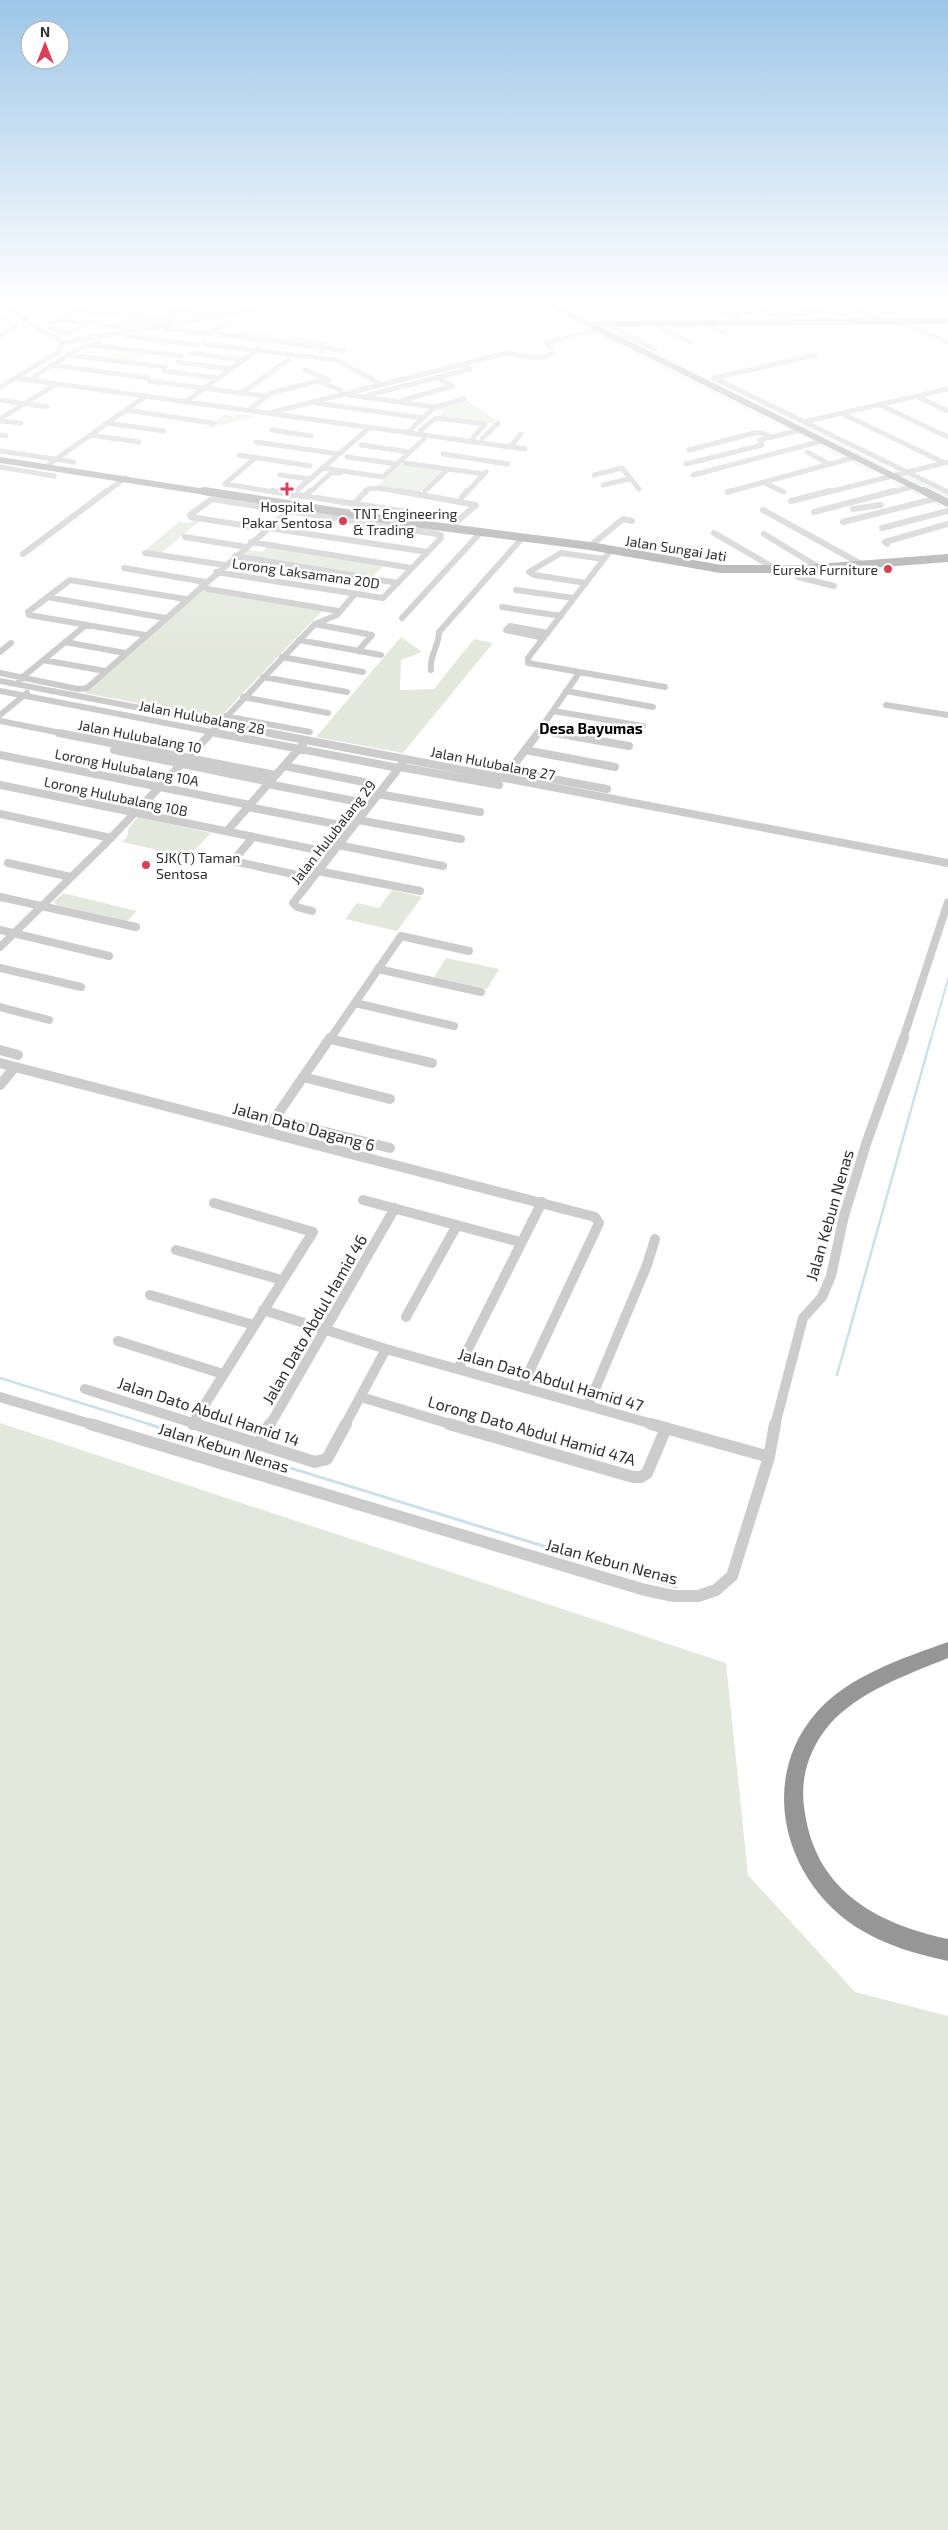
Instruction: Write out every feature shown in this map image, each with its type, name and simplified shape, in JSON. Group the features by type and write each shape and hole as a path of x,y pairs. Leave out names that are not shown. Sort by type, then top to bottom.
{"highway":[{"path":"948,1650 904,1668 850,1696 834,1709 811,1733 795,1769 793,1816 798,1840 811,1866 825,1886 844,1905 864,1922 894,1937 924,1947 948,1950"}],"main road":[{"path":"779,419 948,503"},
{"name":"Jalan Sungai Jati","path":"0,458 297,504 440,530 480,532 590,546 706,567 776,570 948,558"},
{"name":"Jalan Sungai Jati","path":"46,465 290,496 297,504 456,522 522,537"},
{"path":"376,518 352,512 383,513"}],"street":[{"path":"33,472 55,460 113,419"},
{"path":"187,419 213,423"},
{"path":"301,419 326,424"},
{"path":"332,419 480,441"},
{"path":"409,431 422,419"},
{"path":"421,430 435,419"},
{"path":"445,419 485,424 473,438"},
{"path":"798,419 948,492"},
{"path":"791,425 818,419"},
{"path":"853,419 947,463"},
{"path":"910,419 948,437"},
{"path":"0,420 21,424"},
{"path":"296,422 409,431 421,430 473,438 507,449"},
{"path":"107,423 164,431"},
{"path":"480,441 498,423"},
{"path":"331,452 360,427"},
{"path":"255,458 225,482 227,485 290,496 369,428"},
{"path":"272,430 311,436"},
{"path":"297,448 318,430"},
{"path":"686,464 762,445 760,440 800,430"},
{"path":"376,433 424,440 525,450"},
{"path":"689,450 754,433 763,433 771,437"},
{"path":"507,449 521,434"},
{"path":"90,436 139,442"},
{"path":"322,468 383,477 424,440"},
{"path":"694,475 822,440"},
{"path":"256,442 339,454"},
{"path":"361,445 410,452"},
{"path":"431,467 449,449"},
{"path":"0,451 74,462"},
{"path":"806,452 829,464"},
{"path":"443,454 508,464"},
{"path":"240,455 310,466"},
{"path":"347,457 397,464"},
{"path":"728,492 856,457"},
{"path":"462,497 495,462"},
{"path":"406,463 484,474"},
{"path":"791,501 947,463"},
{"path":"0,467 54,476"},
{"path":"594,475 622,468 639,489"},
{"path":"425,491 448,469"},
{"path":"814,490 886,472"},
{"path":"0,674 83,689 331,473 370,480 345,502"},
{"path":"280,475 310,478"},
{"path":"23,554 125,478"},
{"path":"603,485 629,479"},
{"path":"804,504 901,479"},
{"path":"763,482 784,492"},
{"path":"814,512 915,486"},
{"path":"354,504 368,489 378,488 474,503 476,505 456,522 354,504 345,502 297,504 212,499 208,500 190,516 428,552"},
{"path":"853,509 867,509 930,494"},
{"path":"843,522 938,498"},
{"path":"235,556 398,583 442,535 440,530 297,504"},
{"path":"763,510 863,564"},
{"path":"882,528 948,511"},
{"path":"590,546 622,519 632,521"},
{"path":"887,544 885,542 948,524"},
{"path":"402,618 480,532"},
{"path":"714,533 776,570"},
{"path":"764,534 820,568"},
{"path":"184,537 246,547"},
{"path":"431,670 430,661 438,644 439,632 522,537"},
{"path":"251,542 412,568"},
{"path":"611,550 527,660 533,665 665,688"},
{"path":"145,552 225,565"},
{"path":"588,580 533,572 546,561 566,553 604,559"},
{"path":"373,579 387,564"},
{"path":"124,568 204,584 208,589 339,612"},
{"path":"792,569 798,577 834,586"},
{"name":"Lorong Laksamana 20D","path":"216,572 383,598 398,583"},
{"path":"145,635 29,615 28,612 70,580 185,599"},
{"path":"516,590 574,598"},
{"path":"0,947 111,838 188,758 243,697 315,624 333,617 354,595"},
{"path":"47,597 165,618"},
{"path":"502,607 561,616"},
{"path":"523,610 510,626 546,635"},
{"path":"315,624 372,634 358,651"},
{"path":"14,684 86,625"},
{"path":"299,640 382,655"},
{"path":"65,642 125,653"},
{"path":"0,652 11,643"},
{"path":"282,657 363,672"},
{"path":"43,660 105,671"},
{"path":"504,778 579,673"},
{"path":"263,677 347,692"},
{"name":"Jalan Hulubalang 27","path":"0,681 948,863"},
{"path":"0,715 33,688"},
{"name":"Jalan Hulubalang 28","path":"0,691 299,749 499,785"},
{"path":"566,691 653,707"},
{"path":"243,697 328,712"},
{"path":"886,705 948,715"},
{"path":"553,710 643,726"},
{"path":"225,716 310,732"},
{"name":"Jalan Hulubalang 10","path":"0,721 276,775"},
{"name":"Jalan Hulubalang 10","path":"0,727 354,801"},
{"path":"540,730 629,746"},
{"path":"226,831 307,740"},
{"path":"524,750 615,767"},
{"name":"Lorong Hulubalang 10A","path":"0,754 335,824"},
{"name":"Jalan Hulubalang 29","path":"312,911 297,907 293,903 406,759"},
{"path":"284,766 369,783"},
{"path":"510,771 607,789"},
{"name":"Lorong Hulubalang 10B","path":"0,784 332,853"},
{"path":"378,794 480,812"},
{"path":"0,814 111,838"},
{"path":"358,820 461,840"},
{"path":"253,837 233,861 294,874"},
{"path":"338,845 444,866"},
{"path":"8,863 71,877"},
{"path":"318,871 420,891"},
{"path":"0,897 136,928"},
{"name":"Jalan Kebun Nenas","path":"0,1397 645,1590 674,1596 698,1596 716,1590 732,1576 770,1457 777,1410 803,1318 822,1297 831,1276 844,1216 866,1144 913,1011 948,902"},
{"path":"0,930 109,956"},
{"path":"266,1131 401,936 469,951"},
{"path":"0,968 81,987"},
{"path":"378,969 481,992"},
{"path":"355,1003 454,1026"},
{"path":"0,1007 50,1020"},
{"path":"330,1039 432,1063"},
{"path":"0,1050 18,1054"},
{"name":"Jalan Dato Dagang 6","path":"0,1063 542,1202 599,1219 522,1387"},
{"path":"0,1085 15,1067"},
{"path":"303,1077 390,1099"},
{"path":"274,1119 390,1148"},
{"path":"363,1200 520,1242"},
{"path":"458,1369 520,1242 542,1202"},
{"path":"192,1424 313,1232 214,1203"},
{"name":"Jalan Dato Abdul Hamid 46","path":"258,1445 395,1208"},
{"path":"406,1317 456,1225"},
{"path":"588,1406 647,1265 655,1239"},
{"path":"176,1250 282,1280"},
{"path":"150,1295 254,1325"},
{"name":"Jalan Dato Abdul Hamid 47","path":"264,1310 458,1369 770,1457"},
{"path":"118,1340 223,1374"},
{"path":"362,1397 386,1348"},
{"name":"Jalan Dato Abdul Hamid 14","path":"85,1389 315,1462 323,1462 327,1459 362,1397"},
{"name":"Lorong Dato Abdul Hamid 47A","path":"362,1397 495,1438 633,1477 641,1477 647,1473 666,1428"}],"shaded area":[{"path":"218,419 245,419 205,429"},
{"path":"463,419 496,420 493,423"},
{"path":"401,464 443,470 420,492 377,486"},
{"path":"194,519 201,520 161,553 144,551 179,522 189,523"},
{"path":"267,547 383,566 372,577 242,556 248,550 262,552"},
{"path":"202,590 323,610 219,718 84,693"},
{"path":"401,637 422,652 401,660 400,690 434,689 474,639 493,643 403,753 316,737"},
{"path":"138,817 211,833 188,857 122,842 127,837 129,827"},
{"path":"392,890 422,897 397,931 345,919 357,903 379,908"},
{"path":"62,894 137,911 127,921 56,905 54,901"},
{"path":"446,958 499,969 487,989 434,977"},
{"path":"0,1423 726,1663 748,1875 855,1992 948,2016 948,2530 0,2530"}],"waterway":[{"path":"767,419 776,424"},
{"path":"787,419 793,422"},
{"path":"803,426 887,468"},
{"path":"817,444 824,447"},
{"path":"827,449 846,458"},
{"path":"850,460 862,466"},
{"path":"865,468 874,472"},
{"path":"906,477 948,496"},
{"path":"894,483 903,487"},
{"path":"911,490 920,495"},
{"path":"933,502 941,505"},
{"path":"931,1039 948,979"},
{"path":"837,1375 931,1038"},
{"path":"0,1378 152,1425"},
{"path":"148,1424 676,1587"}],"place":[{"name":"Hospital Pakar Sentosa","path":"287,489"},
{"name":"TNT Engineering & Trading","path":"343,521"},
{"name":"Eureka Furniture","path":"888,569"},
{"name":"SJK(T) Taman Sentosa","path":"146,865"}],"district":[{"name":"Desa Bayumas","path":"591,728"}]}
